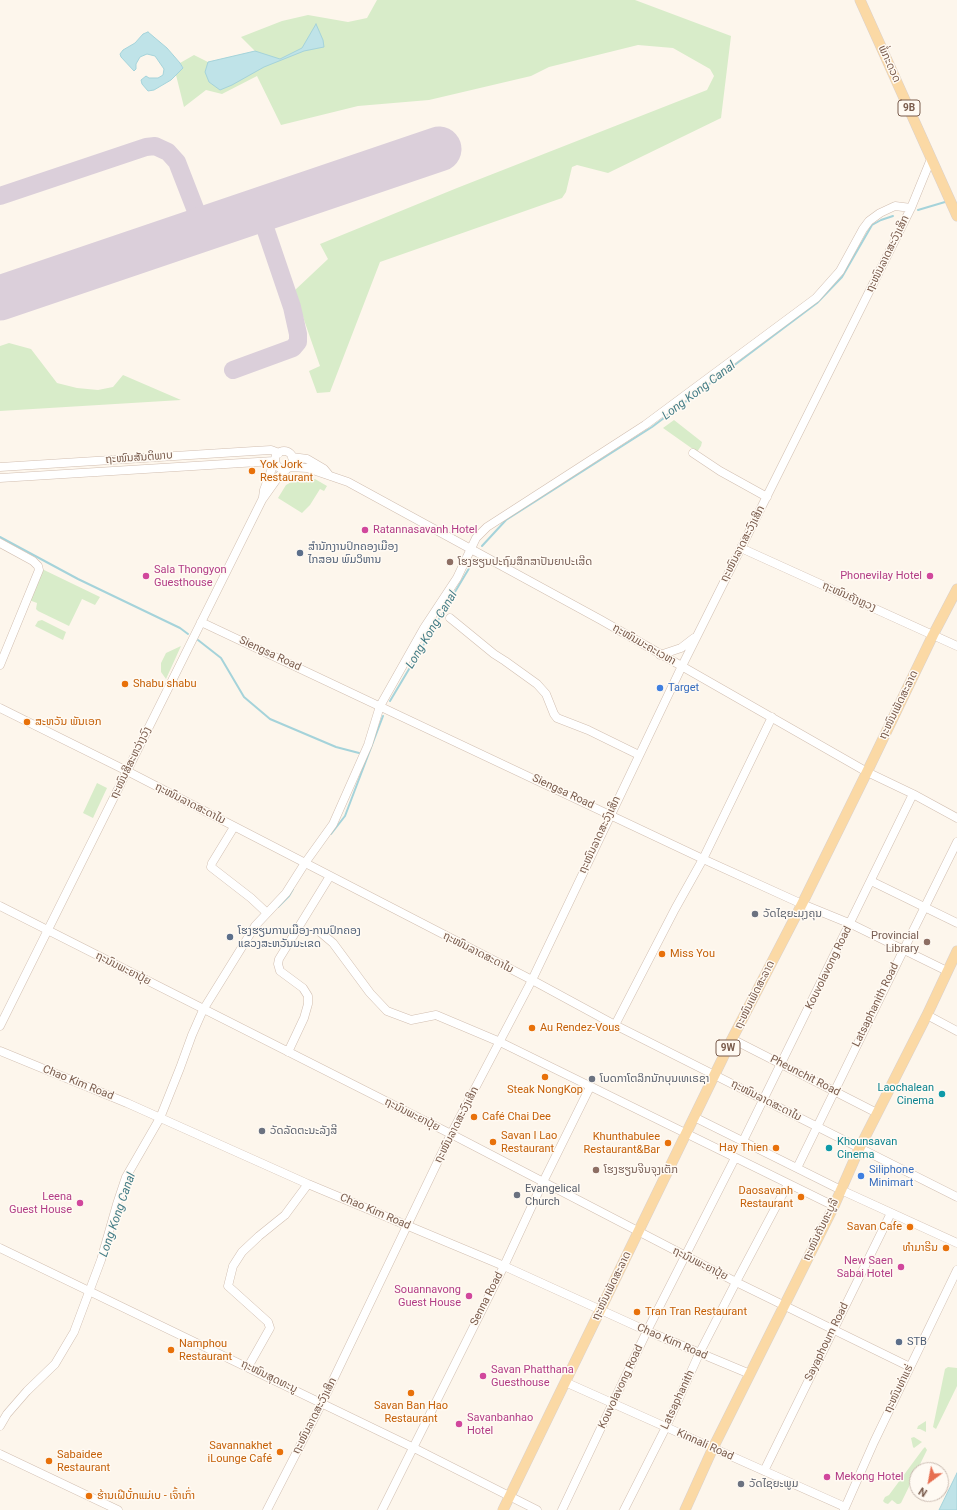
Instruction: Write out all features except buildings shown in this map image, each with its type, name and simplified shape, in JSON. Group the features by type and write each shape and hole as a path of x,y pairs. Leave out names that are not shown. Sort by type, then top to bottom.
{"main road":[{"name":"ພໍ່ກະດວດ","path":"860,0 957,216"},
{"name":"ຖະໜົນເພັດສະລາດ","path":"503,1510 732,1039 802,904 933,635 957,589"},
{"name":"ຖະໜົນຄັນທະບູລີ","path":"685,1510 713,1448 834,1206 859,1149 927,1015 957,951"}],"street":[{"name":"ຖະໜົນລາດສະວົງເສິກ","path":"268,1510 408,1226 451,1134 532,980 610,814 698,633 911,208 931,159"},
{"path":"0,1426 7,1414 27,1391 55,1364 74,1332 101,1260 116,1204 126,1177 160,1118 203,1010 255,926 286,893 333,824 368,745 380,706 424,628 457,578 476,538 487,527 645,425 816,298 840,271 863,228 869,221 880,213 895,206 911,208"},
{"name":"ຖະໜົນສັນຕິພາບ","path":"0,467 271,450 279,453"},
{"path":"262,500 276,455 284,451 288,452 292,457 307,459 324,470 330,476"},
{"path":"694,453 720,471 767,497"},
{"path":"262,500 279,476 288,468 292,462 292,457"},
{"path":"274,462 279,468 288,468"},
{"name":"ຖະໜົນສັນຕິພາບ","path":"0,478 274,462"},
{"name":"ຖະໜົນມະຄະເວຫາ","path":"288,468 307,468 348,482 601,620 867,772 914,794 957,818"},
{"name":"ຖະໜົນສີສະຫວ່າງວົງ","path":"0,1026 262,500"},
{"path":"0,543 33,560 38,566 39,570 0,665"},
{"name":"ຖະໜົນຄັງຫຼວງ","path":"741,548 957,646"},
{"path":"450,618 494,654 537,684 546,694 557,718 588,730 639,755"},
{"name":"Siengsa Road","path":"201,622 703,859 802,904 851,924 948,971"},
{"path":"660,655 681,648 692,640 698,633"},
{"name":"ຖະໜົນລາດສະດາໄນ","path":"0,708 127,771 532,980 615,1026 957,1197"},
{"path":"615,1026 703,859 772,717"},
{"name":"Kouvolavong Road","path":"743,1141 914,794"},
{"path":"234,827 211,867 251,898 267,913"},
{"name":"Latsaphanith Road","path":"797,1168 957,842"},
{"path":"288,1052 304,1018 308,1004 308,996 303,988 280,971 278,964 279,959 330,876"},
{"path":"871,882 957,923"},
{"name":"ຖະນົນພະຍາປຸ້ຍ","path":"0,906 203,1010 451,1134 684,1256 910,1367"},
{"path":"320,932 333,943 370,993 387,1011 411,1020 436,1015 500,1042 834,1206"},
{"path":"927,1015 957,1030"},
{"name":"Pheunchit Road","path":"732,1039 835,1090 877,1113"},
{"name":"Chao Kim Road","path":"0,1051 160,1118 308,1184 504,1266 699,1354 750,1374"},
{"name":"Senna Road","path":"382,1510 412,1446 504,1266 543,1182 590,1087"},
{"path":"694,1117 841,1190 957,1243"},
{"name":"Kouvolavong Road","path":"562,1510 647,1331 735,1158"},
{"path":"248,1367 270,1328 268,1322 228,1286 233,1266 242,1252 285,1215 308,1184"},
{"name":"Latsaphanith","path":"624,1510 666,1427 699,1354 788,1184"},
{"name":"Sayaphoum Road","path":"764,1470 891,1213"},
{"name":"ຖະໜົນສຸດທະນູ","path":"0,1248 322,1402 537,1510"},
{"name":"ຖະໜົນທ່າແຮ່","path":"844,1508 874,1442 957,1270"},
{"name":"Kinnali Road","path":"565,1382 764,1470 844,1508"},
{"path":"0,1454 118,1510"}],"green space":[{"path":"377,0 635,0 731,36 721,118 608,173 577,165 572,167 566,192 562,198 380,262 330,392 317,393 309,371 320,366 294,291 328,259 320,244 457,188 707,90 714,76 710,69 673,48 638,45 549,67 531,76 429,100 358,106 281,125 257,76 222,94 206,90 184,107 176,75 183,68 180,63 194,55 208,62 255,51 241,37 282,21 308,15 348,22 367,18"},
{"path":"9,343 31,349 57,383 77,388 98,390 113,387 123,375 181,400 0,411 0,346"},
{"path":"674,420 702,442 697,452 663,428"},
{"path":"315,479 327,486 324,491 320,489 310,505 302,513 278,498 286,485 295,480"},
{"path":"42,569 100,597 95,605 82,599 69,626 38,611 36,609 37,603 29,600"},
{"path":"42,620 66,632 63,640 35,626 38,621"},
{"path":"181,646 166,679 161,672 161,663 166,653"},
{"path":"97,783 107,788 93,818 83,813"},
{"path":"948,1367 957,1368 957,1386 936,1429 933,1427 945,1369"},
{"path":"926,1421 926,1432 917,1429 918,1426"},
{"path":"914,1437 922,1442 914,1448 911,1438"},
{"path":"925,1447 927,1450 921,1462 913,1462"},
{"path":"909,1468 909,1487 901,1503 897,1504 892,1500 888,1504 885,1503 883,1501 885,1497 889,1495"}],"water":[{"path":"316,24 323,40 324,47 304,51 264,67 220,90 209,82 205,72 208,62 255,51 280,59 302,48"},
{"path":"148,32 167,48 183,68 171,80 154,90 148,91 142,84 141,80 146,76 149,78 158,78 163,75 164,69 155,56 147,54 140,57 134,71 120,54 123,50 135,43 143,34"},
{"path":"957,1473 957,1510 939,1510 943,1502 949,1502 949,1489"}],"waterway":[{"name":"Long Kong Canal","path":"918,210 945,202"},
{"name":"Long Kong Canal","path":"482,546 506,520 652,427 817,303 842,277 872,225 893,216"},
{"path":"0,537 78,579 180,628 188,634"},
{"name":"Long Kong Canal","path":"390,701 474,560"},
{"path":"198,640 221,658 244,697 270,719 336,747 359,753"},
{"name":"Long Kong Canal","path":"331,834 345,816 383,716"},
{"name":"Long Kong Canal","path":"278,907 289,896 293,889"}],"taxiway":[{"path":"0,196 146,147 155,146 168,152 177,162 203,229"},
{"path":"233,370 293,348 298,342 298,334 292,307 259,210"}],"runway":[{"path":"0,298 439,149"}],"place":[{"name":"Yok Jork Restaurant","path":"252,471"},
{"name":"Ratannasavanh Hotel","path":"365,530"},
{"name":"ສຳນັກງານປົກຄອງເມືອງ ໄກສອນ ພົມວິຫານ","path":"300,553"},
{"name":"ໂຮງຮຽນປະຖົມສຶກສາປັນຍາປະເສີດ","path":"450,562"},
{"name":"Sala Thongyon Guesthouse","path":"146,576"},
{"name":"Phonevilay Hotel","path":"930,576"},
{"name":"Shabu shabu","path":"125,684"},
{"name":"Target","path":"660,688"},
{"name":"ສະຫວັນ ພັນເອກ","path":"27,722"},
{"name":"ວັດໄຊຍະມຸງຄຸນ","path":"755,914"},
{"name":"ໂຮງຮຽນການເມືອງ-ການປົກຄອງ ແຂວງສະຫວັນນະເຂດ","path":"230,937"},
{"name":"Provincial Library","path":"927,942"},
{"name":"Miss You","path":"662,954"},
{"name":"Au Rendez-Vous","path":"532,1028"},
{"name":"Steak NongKop","path":"545,1077"},
{"name":"ໂບດກາໂຕລິກນັກບຸນເທເຣຊາ","path":"592,1079"},
{"name":"Laochalean Cinema","path":"942,1094"},
{"name":"Café Chai Dee","path":"474,1117"},
{"name":"ວັດລັດຕະນະລັງສີ","path":"262,1131"},
{"name":"Savan I Lao Restaurant","path":"493,1142"},
{"name":"Khunthabulee Restaurant&Bar","path":"668,1143"},
{"name":"Hay Thien","path":"776,1148"},
{"name":"Khounsavan Cinema","path":"829,1148"},
{"name":"ໂຮງຮຽນຈີນຈຸງເຕັກ","path":"596,1170"},
{"name":"Siliphone Minimart","path":"861,1176"},
{"name":"Evangelical Church","path":"517,1195"},
{"name":"Daosavanh Restaurant","path":"801,1197"},
{"name":"Leena Guest House","path":"80,1203"},
{"name":"Savan Cafe","path":"910,1227"},
{"name":"ທຳມາຣີນ","path":"946,1248"},
{"name":"New Saen Sabai Hotel","path":"901,1267"},
{"name":"Souannavong Guest House","path":"469,1296"},
{"name":"Tran Tran Restaurant","path":"637,1312"},
{"name":"STB","path":"899,1342"},
{"name":"Namphou Restaurant","path":"171,1350"},
{"name":"Savan Phatthana Guesthouse","path":"483,1376"},
{"name":"Savan Ban Hao Restaurant","path":"411,1393"},
{"name":"Savanbanhao Hotel","path":"459,1424"},
{"name":"Savannakhet iLounge Café","path":"280,1452"},
{"name":"Sabaidee Restaurant","path":"49,1461"},
{"name":"Mekong Hotel","path":"827,1477"},
{"name":"ວັດໄຊຍະພູມ","path":"741,1484"},
{"name":"ຮ້ານເຝີບັ໋ກແມ່ເບ - ເຈົ້າເກົ່າ","path":"89,1496"}]}
